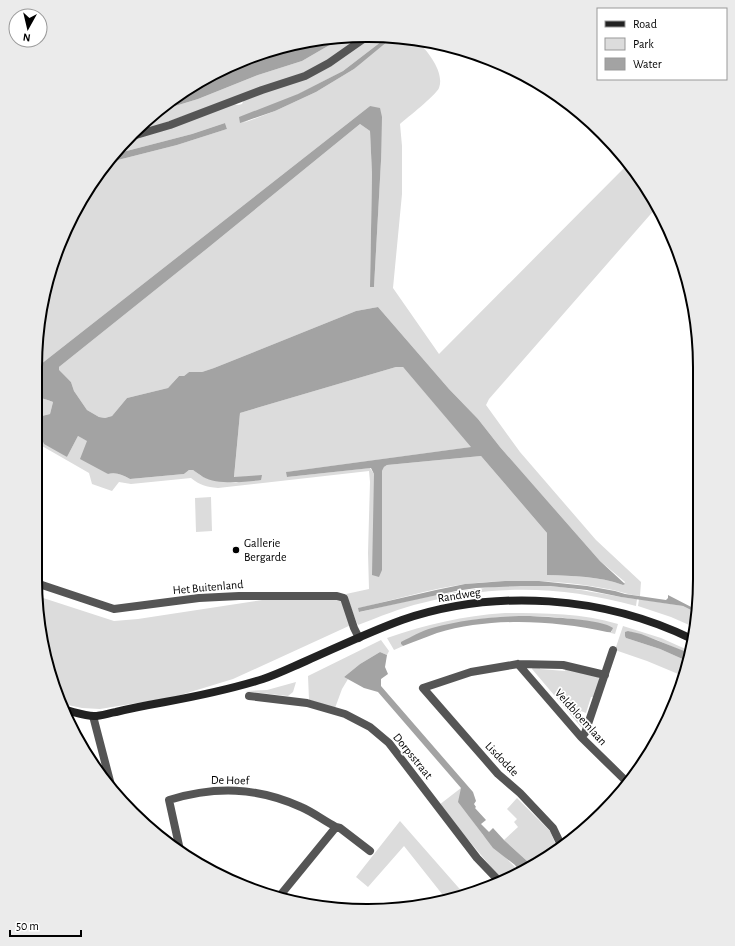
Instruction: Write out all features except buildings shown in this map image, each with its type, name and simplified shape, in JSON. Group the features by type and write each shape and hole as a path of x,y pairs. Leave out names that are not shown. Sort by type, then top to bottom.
{"main road":[{"name":"Randweg","path":"93,716 237,686 276,674 404,620 470,604 507,601 548,601 583,605 626,614 657,624 688,637"},
{"path":"71,711 93,716"}],"street":[{"path":"141,134 170,125 262,90 305,76 329,63 358,42"},
{"name":"Het Buitenland","path":"42,585 114,609 199,598 239,596 338,596 344,598 359,638"},
{"path":"581,736 585,733 612,650"},
{"path":"518,664 562,665 605,675"},
{"name":"Lisdodde","path":"518,664 471,672 424,688 498,774 520,793 553,828 559,841"},
{"name":"Veldbloemlaan","path":"518,664 581,736 624,779"},
{"name":"Dorpsstraat","path":"249,696 307,703 345,714 370,727 389,743 477,858 496,877"},
{"path":"93,716 109,777"},
{"name":"De Hoef","path":"179,843 169,800 189,794 226,790 269,796 302,807 336,828 340,828 370,851"},
{"path":"282,893 336,828"}],"green space":[{"path":"361,42 380,43 343,71 243,123 275,111 316,92 354,69 381,43 423,47 430,55 439,75 439,88 437,92 400,124 402,146 402,194 393,288 439,354 625,167 626,169 653,212 489,399 486,405 520,452 596,540 641,582 640,596 604,588 566,583 538,581 492,582 452,586 359,608 360,612 453,592 524,586 560,587 637,599 636,606 582,594 555,591 503,590 449,597 422,603 358,625 346,594 369,589 369,471 218,488 203,485 191,478 131,484 119,482 112,491 92,484 89,473 42,446 42,437 67,457 78,436 88,441 108,474 119,474 130,479 184,474 189,470 193,470 203,477 236,483 262,475 234,478 240,413 396,367 403,367 472,447 287,472 287,477 370,468 374,474 382,471 387,465 481,456 547,533 547,575 595,578 623,585 625,582 600,561 500,447 478,419 449,389 378,307 356,311 214,368 202,372 189,372 184,376 179,376 168,388 127,398 112,416 105,418 99,417 87,410 74,391 71,382 58,370 59,367 360,124 370,131 372,174 370,287 374,287 381,161 370,106 42,363 48,304 59,263 86,205 109,169 117,160 177,145 227,129 225,123 192,134 124,152 137,137 160,131 233,104 242,104 244,100 305,78"},
{"path":"353,43 322,66 145,130 172,107 198,99 258,75 302,61 330,44"},
{"path":"42,398 53,402 50,414 42,416"},
{"path":"211,497 212,531 196,532 195,498"},
{"path":"282,597 336,599 342,602 351,625 233,679 174,697 100,709 82,708 68,705 59,683 48,642 43,598 114,621 138,619"},
{"path":"639,599 683,606 691,610 689,625 671,617 638,606"},
{"path":"505,613 576,616 604,620 618,624 615,634 607,632 612,632 611,627 593,622 557,617 501,617 473,620 431,629 401,644 403,646 394,650 387,638 445,621"},
{"path":"623,626 661,638 685,649 685,652 657,640 628,631 626,638 660,649 683,659 679,674 615,650"},
{"path":"381,640 389,651 387,655 380,652 360,664 344,677 348,679 342,689 335,708 309,700 308,676"},
{"path":"533,666 540,666 540,669 565,671 566,668 597,674 600,681 594,697 591,697 586,713 581,711 579,718 586,721 585,727 581,727 532,669"},
{"path":"296,682 293,692 288,696 244,691 267,690"},
{"path":"461,788 470,817 483,835 516,868 499,876 439,805"},
{"path":"517,798 550,831 555,844 527,861 504,840 518,827 514,822 517,819 507,809"},
{"path":"400,821 461,890 443,895 404,846 368,887 356,877"}],"water":[{"path":"380,43 386,43 354,69 316,92 275,111 240,123 239,117 298,94 343,71"},
{"path":"330,44 302,61 258,75 198,99 172,107 205,86 263,59 304,48"},
{"path":"370,106 380,108 382,117 381,161 374,287 370,287 372,174 370,131 360,124 59,367 59,370 71,382 74,391 87,410 99,417 105,418 112,416 127,398 168,388 179,376 184,376 189,372 202,372 214,368 356,311 378,307 449,389 478,419 500,447 600,561 625,584 623,585 586,577 547,575 547,533 481,456 387,465 384,467 382,471 382,570 379,577 372,575 374,474 371,468 287,477 286,472 471,447 403,367 396,367 240,413 234,477 262,475 261,480 248,482 224,482 209,480 193,470 189,470 184,474 130,479 119,474 108,474 80,459 87,441 78,436 67,457 44,444 42,439 42,416 50,414 53,402 42,398 42,363"},
{"path":"225,123 227,129 177,145 117,160 124,152 192,134"},
{"path":"505,581 539,581 587,586 625,594 666,600 668,595 691,607 691,610 683,606 621,597 587,590 550,586 476,588 359,612 358,608 465,584"},
{"path":"530,616 598,622 613,628 611,632 607,632 565,625 500,622 458,628 437,633 403,646 401,644 401,642 420,632 456,622"},
{"path":"628,631 641,634 684,651 683,659 660,649 626,638 625,632"},
{"path":"380,652 387,655 385,667 388,674 381,679 381,686 473,792 476,801 474,804 476,807 475,808 486,820 481,824 489,832 493,828 527,862 516,867 493,848 458,802 461,788 378,692 364,688 344,677 360,664"}],"place":[{"name":"Gallerie Bergarde","path":"236,550"}]}
